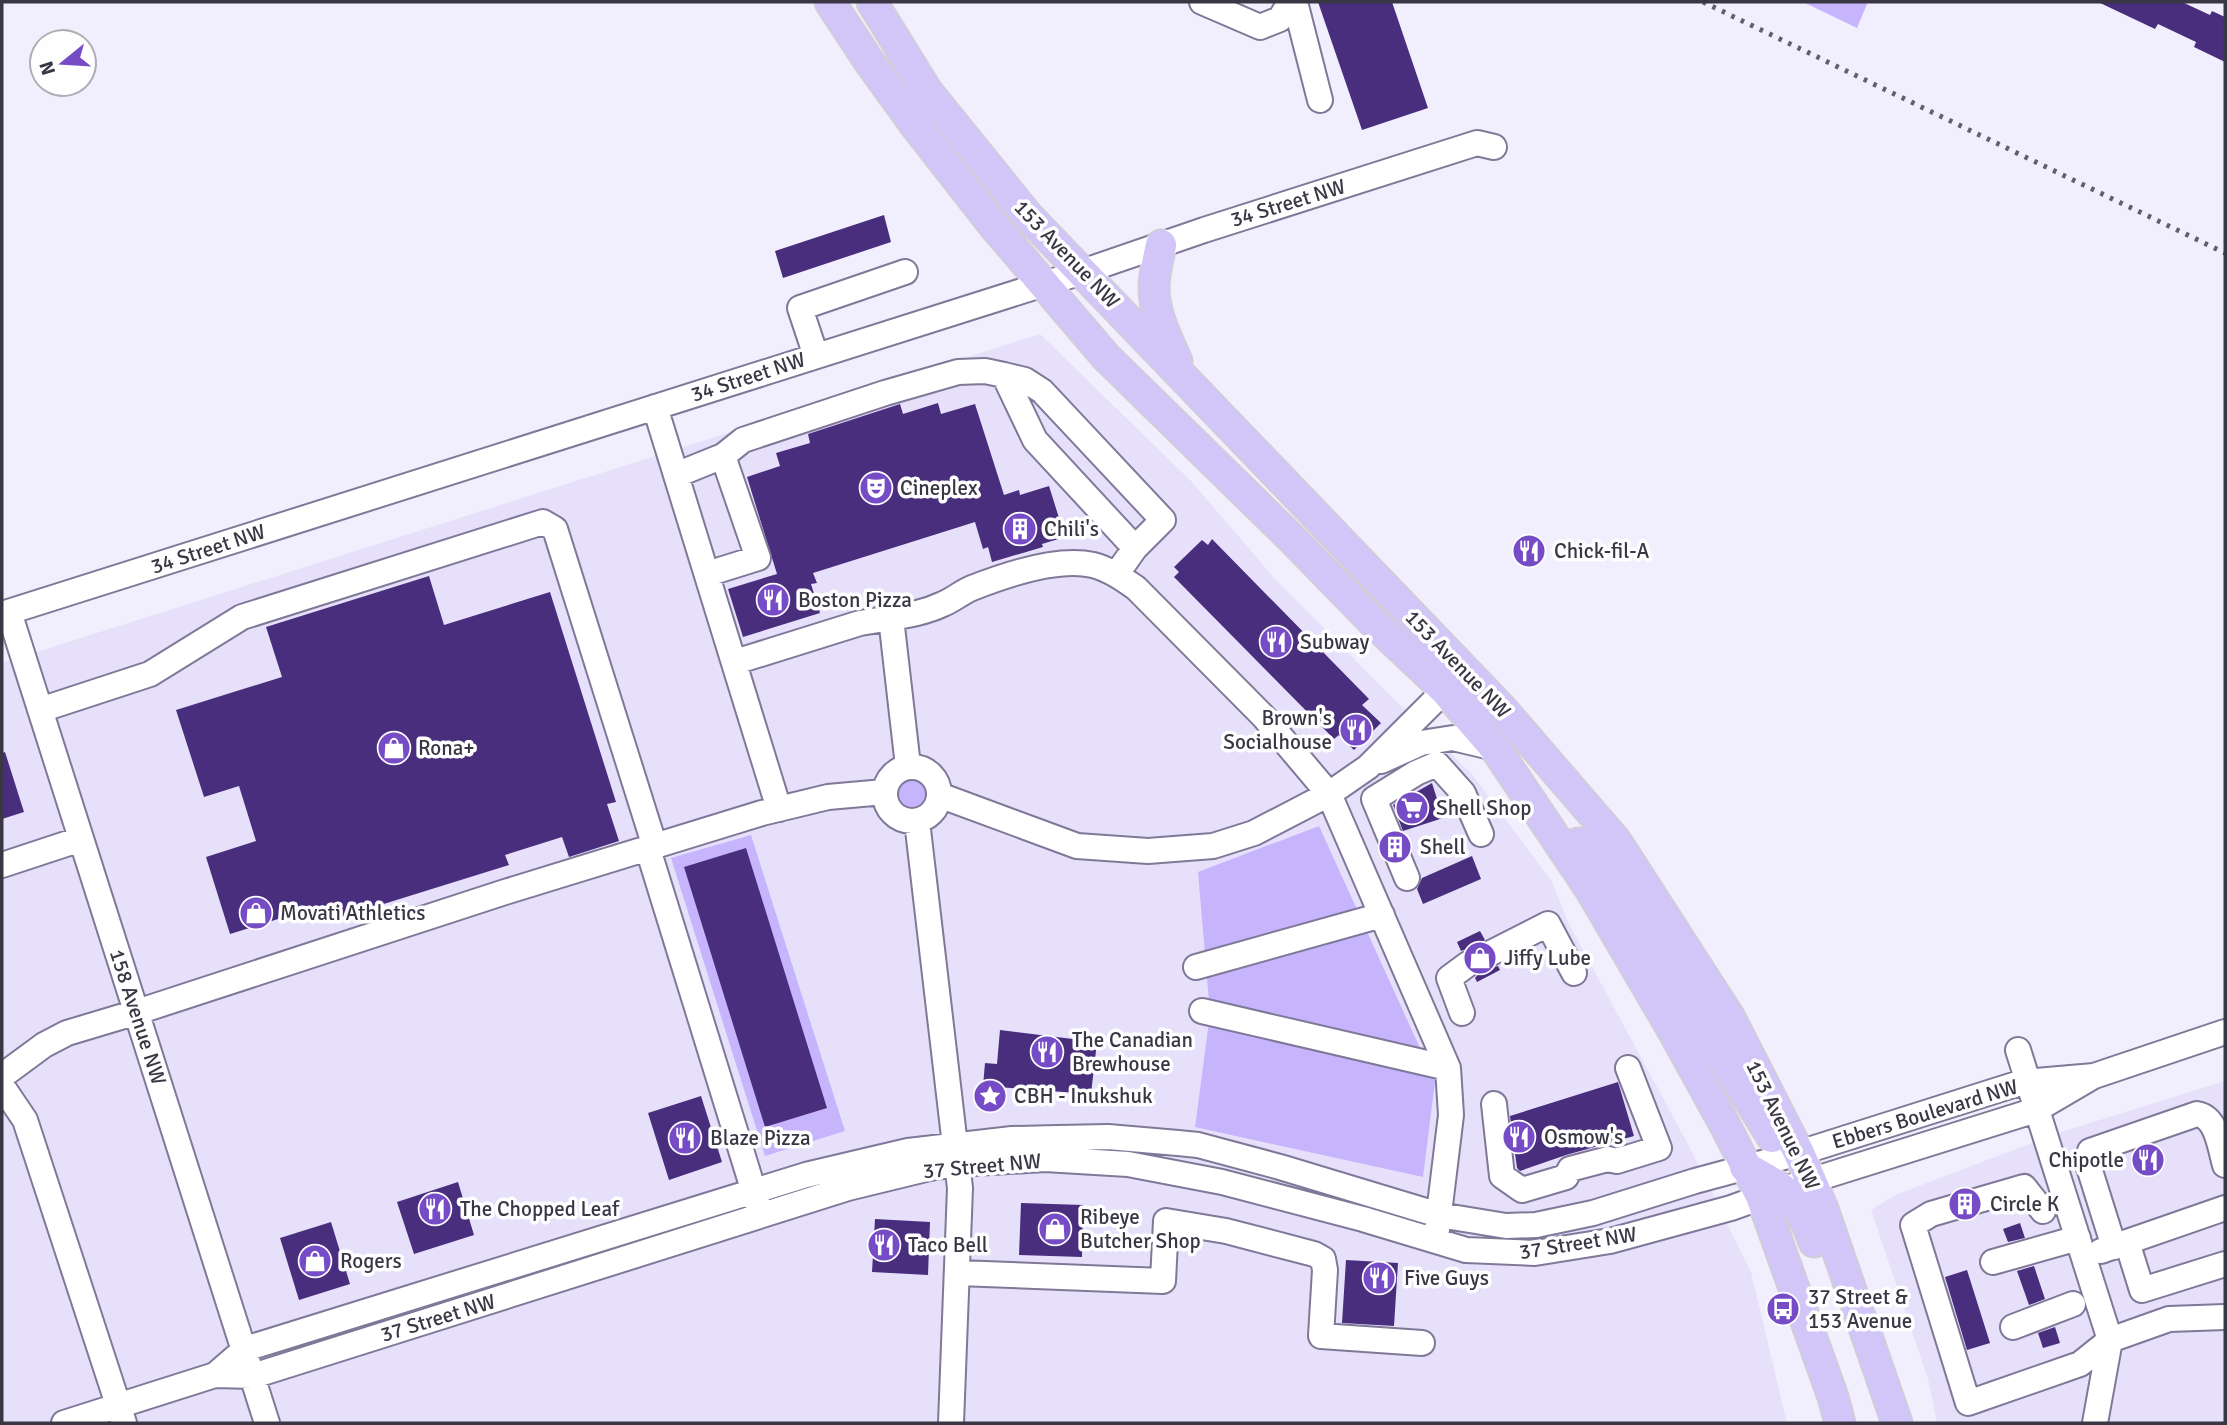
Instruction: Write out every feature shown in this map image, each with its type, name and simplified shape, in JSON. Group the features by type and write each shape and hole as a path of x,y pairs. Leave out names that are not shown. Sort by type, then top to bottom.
{"main road":[{"name":"153 Avenue NW","path":"830,2 915,125 993,226 1106,357 1445,691 1495,748 1590,889 1673,1031 1745,1167"},
{"name":"153 Avenue NW","path":"872,2 927,91 1028,216 1523,732 1616,841 1730,1018 1791,1154 1785,1189 1840,1423"},
{"path":"1161,245 1155,273 1155,296 1164,330 1183,378"},
{"path":"1531,798 1596,861 1791,1154"},
{"path":"1745,1167 1785,1189 1802,1212 1880,1423"},
{"name":"153 Avenue NW","path":"1785,1189 1897,1423"}],"street":[{"path":"1202,2 1260,27 1280,19 1290,2"},
{"path":"1296,2 1320,100"},
{"name":"34 Street NW","path":"5,613 1082,272 1477,143 1494,147"},
{"path":"816,356 800,308 905,272"},
{"path":"676,475 723,456 743,440 885,393 958,372 985,371 1004,375 1025,380 1042,391 1163,520 1135,548 1116,575"},
{"path":"1004,375 1035,440 1135,548"},
{"path":"655,407 779,809"},
{"path":"707,573 758,558 723,456"},
{"path":"40,710 150,674 242,617 542,522 555,529 762,1216"},
{"path":"735,662 860,623 924,611 970,589 1059,563 1084,564 1116,575 1148,598 1264,717 1329,794 1448,1068 1451,1115 1435,1241"},
{"name":"158 Avenue NW","path":"5,613 40,710 267,1423"},
{"path":"891,618 908,766"},
{"path":"939,795 1077,846 1148,851 1196,848 1229,841 1277,822 1329,794 1368,767 1445,691 1490,709 1523,732"},
{"path":"1368,767 1421,743 1453,738 1495,748"},
{"path":"1407,878 1374,799 1416,773 1437,764 1463,793 1481,834"},
{"path":"908,766 926,770 934,778 939,795 937,806 931,814 917,821 906,821 898,817 885,802 886,782 892,774 908,766"},
{"path":"2,1076 55,1038 505,891 779,809 828,797 884,792"},
{"path":"917,821 960,1188 951,1423"},
{"path":"2,865 81,839"},
{"path":"1196,967 1382,915"},
{"path":"1491,953 1548,924 1574,973"},
{"path":"1462,1013 1449,978 1468,964"},
{"path":"1202,1011 1448,1068"},
{"name":"Ebbers Boulevard NW","path":"1785,1189 2036,1110 2094,1076 2225,1032"},
{"path":"2018,1050 2110,1340 2095,1423"},
{"path":"1494,1104 1502,1176 1522,1190 1566,1177 1570,1168 1608,1159 1617,1161 1660,1148 1628,1068"},
{"name":"Ebbers Boulevard NW","path":"1745,1167 2028,1083 2094,1076"},
{"path":"2,1086 25,1120 120,1415"},
{"path":"2225,1164 2211,1120 2197,1114 2090,1151 2087,1161 2120,1244 2142,1290 2225,1264"},
{"name":"37 Street NW","path":"215,1375 253,1376 848,1188 930,1168 956,1154 1012,1139 1108,1137 1198,1145 1439,1215 1506,1226 1564,1221 1745,1167"},
{"name":"37 Street NW","path":"64,1423 120,1415 215,1375 245,1349 853,1162 956,1154 1128,1164 1222,1182 1466,1250 1535,1253 1635,1235 1719,1212 1785,1189"},
{"path":"2043,1211 2024,1187 1931,1214 1913,1225 1968,1403 2080,1364 2110,1340 2169,1319 2224,1312"},
{"path":"1993,1262 2120,1244 2225,1208"},
{"path":"958,1273 1163,1281 1166,1221 1226,1231 1314,1254 1323,1259 1325,1270 1321,1336 1422,1343"},
{"path":"2013,1327 2073,1304"}],"shaded area":[{"path":"1803,2 1868,2 1857,28"},
{"path":"1040,334 1191,481 1276,580 1472,774 1552,882 1569,924 1690,1148 1751,1272 1787,1423 2,1423 2,663"},
{"path":"913,777 925,782 930,794 925,806 913,811 901,806 896,794 901,782"},
{"path":"1319,826 1435,1081 1423,1177 1195,1127 1210,1014 1198,872"},
{"path":"751,835 845,1131 765,1156 671,858"},
{"path":"2225,1081 2225,1423 1937,1423 1928,1379 1871,1210 1895,1195 2058,1133"}],"building":[{"path":"1318,2 1392,2 1428,108 1362,130"},
{"path":"2098,2 2182,2 2210,15 2212,11 2225,17 2225,62 2194,47 2196,42 2158,24 2155,29"},
{"path":"884,215 891,242 783,278 775,251"},
{"name":"Cineplex","path":"938,403 941,414 975,404 1004,495 1019,490 1020,495 1049,486 1065,537 1042,544 1043,547 992,562 988,547 983,549 975,522 813,573 817,583 811,584 820,613 743,637 728,589 777,574 747,477 780,466 776,453 810,443 808,434 900,404 903,414"},
{"path":"1212,539 1369,699 1362,705 1381,723 1354,750 1339,735 1334,739 1174,577 1179,572 1174,567 1202,540 1208,545"},
{"name":"Rona+","path":"429,576 444,625 550,592 616,802 607,804 619,841 569,857 562,837 505,855 509,865 329,921 323,905 230,934 206,857 256,841 239,786 204,797 176,710 282,677 266,627"},
{"path":"5,752 24,812 2,819 2,753"},
{"name":"Shell Shop","path":"1432,783 1443,818 1403,831 1393,805"},
{"path":"746,848 827,1108 765,1127 684,867"},
{"name":"Shell","path":"1472,856 1481,879 1423,904 1417,889 1422,878"},
{"path":"1480,931 1485,940 1479,944 1476,952 1467,949 1461,951 1457,942"},
{"path":"1482,965 1490,968 1498,966 1500,970 1477,982 1475,978"},
{"name":"The Canadian Brewhouse","path":"1000,1030 1097,1042 1091,1094 983,1086 985,1063 997,1064"},
{"path":"1618,1082 1634,1136 1520,1171 1517,1168 1510,1116"},
{"name":"Blaze Pizza","path":"701,1096 722,1162 669,1180 648,1113"},
{"path":"458,1182 474,1235 414,1254 397,1202"},
{"path":"1021,1203 1083,1205 1082,1257 1019,1255"},
{"path":"875,1219 930,1222 928,1275 872,1272"},
{"name":"Rogers","path":"331,1222 350,1284 299,1300 280,1238"},
{"path":"2020,1223 2025,1238 2008,1242 2003,1229"},
{"path":"1346,1260 1398,1263 1394,1326 1342,1323"},
{"path":"2034,1266 2045,1299 2029,1305 2017,1271"},
{"name":"Circle K","path":"1967,1270 1990,1343 1967,1350 1945,1277"},
{"path":"2055,1327 2060,1343 2043,1348 2038,1333"}],"railway":[{"path":"1703,2 2225,253"}],"place":[{"name":"Cineplex","path":"876,488"},
{"name":"Chili's","path":"1020,529"},
{"name":"Chick-fil-A","path":"1529,551"},
{"name":"Boston Pizza","path":"773,600"},
{"name":"Subway","path":"1276,642"},
{"name":"Brown's Socialhouse","path":"1356,730"},
{"name":"Rona+","path":"394,748"},
{"name":"Shell Shop","path":"1412,808"},
{"name":"Shell","path":"1395,847"},
{"name":"Movati Athletics","path":"256,913"},
{"name":"Jiffy Lube","path":"1480,958"},
{"name":"The Canadian Brewhouse","path":"1047,1052"},
{"name":"CBH - Inukshuk","path":"990,1096"},
{"name":"Osmow's","path":"1519,1137"},
{"name":"Blaze Pizza","path":"685,1138"},
{"name":"Chipotle","path":"2148,1160"},
{"name":"Circle K","path":"1965,1204"},
{"name":"The Chopped Leaf","path":"435,1209"},
{"name":"Ribeye Butcher Shop","path":"1055,1229"},
{"name":"Taco Bell","path":"884,1245"},
{"name":"Rogers","path":"315,1261"},
{"name":"Five Guys","path":"1379,1278"},
{"name":"37 Street & 153 Avenue","path":"1783,1309"}]}
